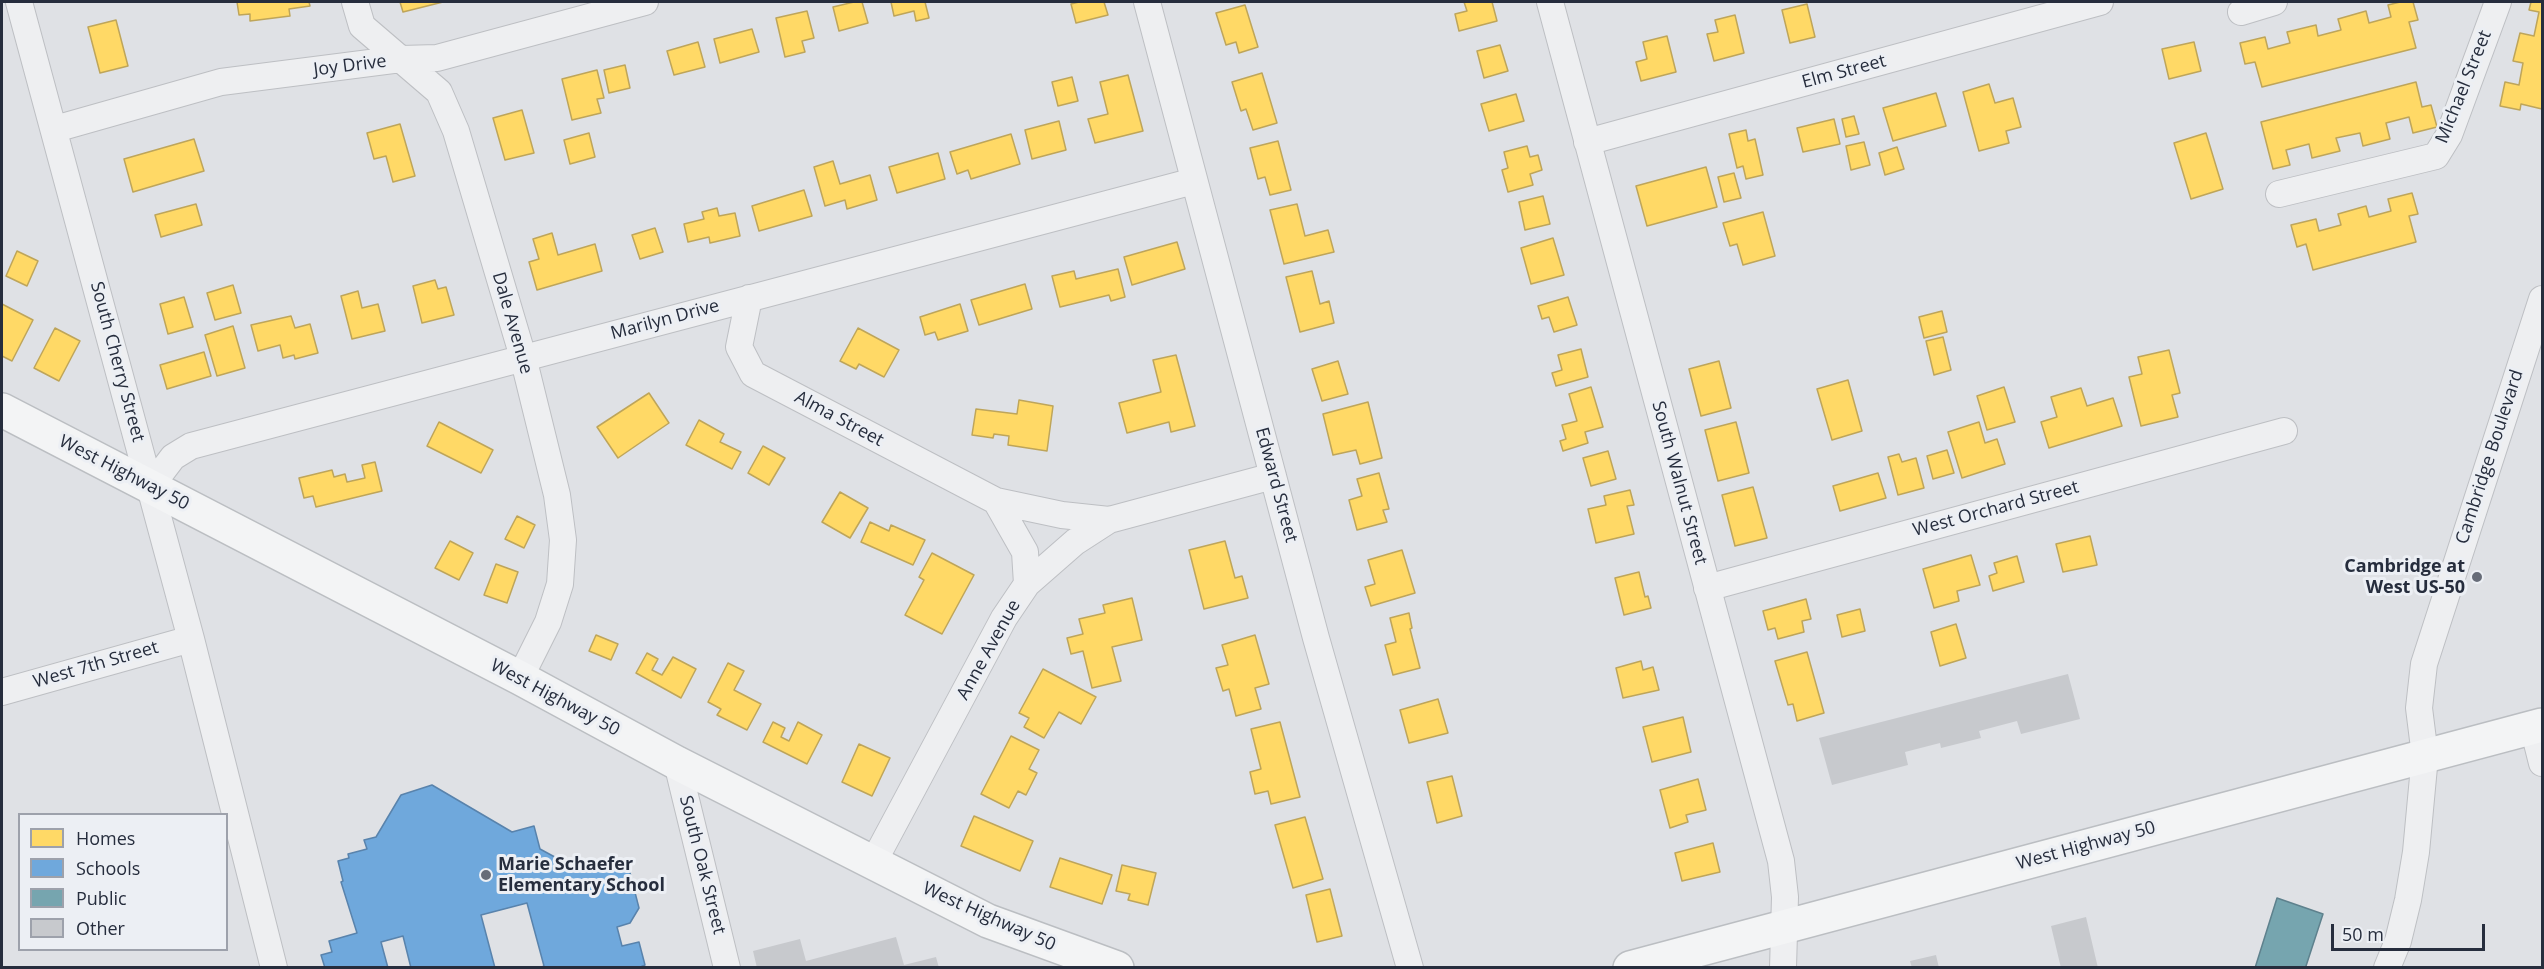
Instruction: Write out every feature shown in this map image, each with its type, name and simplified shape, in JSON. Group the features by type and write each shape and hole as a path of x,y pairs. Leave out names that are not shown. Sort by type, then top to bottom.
{"main road":[{"name":"West Highway 50","path":"2,410 520,678 677,764 988,921 1117,968"},
{"name":"West Highway 50","path":"1630,968 2538,726"}],"street":[{"name":"South Cherry Street","path":"19,2 151,486 274,968"},
{"name":"Dale Avenue","path":"355,2 362,26 439,92 456,131 523,357 558,495 563,540 560,584 548,622 520,678"},
{"name":"Joy Drive","path":"55,129 221,82 401,59 437,58 645,2"},
{"name":"Edward Street","path":"1147,2 1316,638 1410,968"},
{"name":"South Walnut Street","path":"1550,2 1781,861 1785,897 1783,968"},
{"name":"Elm Street","path":"1587,142 2100,2"},
{"path":"2241,12 2274,2"},
{"name":"Michael Street","path":"2279,194 2436,156 2449,135 2498,2"},
{"name":"Marilyn Drive","path":"151,486 173,457 191,446 1194,181"},
{"name":"Alma Street","path":"749,298 739,347 753,374 996,501 1062,514 1109,520"},
{"name":"Cambridge Boulevard","path":"2387,968 2398,941 2416,852 2425,756 2419,708 2424,663 2542,299"},
{"name":"West Orchard Street","path":"1707,588 2284,431"},
{"name":"Anne Avenue","path":"873,863 1004,618 1027,584 1075,542 1109,520 1273,476"},
{"path":"996,501 1025,552 1027,584"},
{"name":"West 7th Street","path":"2,692 191,639"},
{"path":"2538,726 2542,763"},
{"name":"South Oak Street","path":"677,764 727,968"}],"building: Homes":[{"path":"237,2 309,2 310,6 289,9 290,16 250,21 250,14 239,15"},
{"path":"400,2 443,2 403,12"},
{"path":"862,2 868,23 839,31 833,7"},
{"path":"891,2 925,2 929,18 916,21 914,11 894,16"},
{"path":"1104,2 1108,15 1076,23 1071,4"},
{"path":"1464,2 1492,2 1497,21 1459,31 1455,14 1467,11"},
{"path":"2413,2 2418,20 2409,22 2416,48 2262,87 2255,62 2245,64 2240,43 2265,37 2268,49 2290,43 2287,32 2316,25 2318,36 2341,30 2338,19 2366,11 2369,23 2391,17 2388,5"},
{"path":"2531,2 2542,2 2542,109 2521,104 2520,110 2500,106 2505,82 2519,85 2523,63 2513,61 2520,33 2534,36 2539,12 2529,10"},
{"path":"1807,4 1815,37 1790,43 1782,10"},
{"path":"1245,5 1258,47 1239,53 1236,42 1226,45 1216,13"},
{"path":"807,11 814,38 802,41 805,52 785,57 776,18"},
{"path":"1735,15 1744,53 1714,61 1707,34 1718,32 1715,20"},
{"path":"116,20 128,66 100,73 88,27"},
{"path":"752,29 759,52 720,63 714,39"},
{"path":"1667,36 1676,72 1641,81 1636,62 1647,59 1643,42"},
{"path":"698,42 705,67 674,75 667,51"},
{"path":"2194,42 2201,71 2169,79 2162,49"},
{"path":"1500,45 1508,71 1484,78 1477,51"},
{"path":"625,65 630,88 609,93 604,70"},
{"path":"597,70 604,98 597,99 601,113 572,120 562,79"},
{"path":"1262,73 1277,123 1253,130 1246,109 1241,111 1232,82"},
{"path":"1128,75 1143,131 1095,143 1088,119 1108,114 1100,82"},
{"path":"1072,77 1078,101 1058,106 1052,82"},
{"path":"2416,82 2422,107 2431,105 2437,127 2413,133 2409,117 2386,123 2390,139 2363,146 2360,133 2336,138 2340,151 2312,158 2309,144 2286,150 2290,165 2273,169 2261,122"},
{"path":"1989,84 1995,103 2013,98 2021,127 2006,131 2009,143 1979,151 1963,92"},
{"path":"1936,93 1946,126 1893,141 1883,108"},
{"path":"1516,94 1524,121 1489,131 1481,104"},
{"path":"522,110 534,153 505,160 493,118"},
{"path":"1854,116 1859,134 1846,137 1842,119"},
{"path":"1834,119 1840,144 1803,152 1797,128"},
{"path":"1059,121 1066,150 1032,159 1025,130"},
{"path":"400,124 415,176 393,182 386,156 374,159 367,133"},
{"path":"1746,130 1748,141 1755,139 1763,175 1746,179 1743,166 1737,168 1729,134"},
{"path":"589,133 595,157 570,164 564,140"},
{"path":"2206,133 2223,189 2191,199 2174,143"},
{"path":"1011,134 1020,164 971,179 968,170 957,174 950,152"},
{"path":"194,139 204,171 133,192 124,159"},
{"path":"1278,141 1291,190 1270,195 1265,177 1258,179 1250,148"},
{"path":"1864,142 1870,165 1851,170 1846,146"},
{"path":"1527,146 1530,157 1538,155 1542,170 1530,174 1533,185 1508,192 1502,170 1508,168 1504,152"},
{"path":"1897,147 1904,169 1885,175 1879,153"},
{"path":"938,153 945,179 897,193 889,167"},
{"path":"833,161 840,184 870,175 877,200 847,209 845,200 825,206 814,167"},
{"path":"1706,167 1717,207 1647,226 1636,186"},
{"path":"1734,173 1741,198 1724,202 1718,177"},
{"path":"804,190 812,216 759,231 752,206"},
{"path":"2412,193 2418,214 2409,216 2416,242 2313,270 2306,244 2297,247 2291,225 2316,219 2319,231 2341,225 2338,214 2366,206 2369,217 2391,211 2388,199"},
{"path":"1543,196 1550,224 1525,230 1519,202"},
{"path":"196,204 202,225 161,237 155,215"},
{"path":"1297,204 1305,236 1328,230 1334,252 1284,264 1270,210"},
{"path":"717,208 719,216 735,213 740,236 710,243 709,237 688,242 684,224 704,219 702,212"},
{"path":"1763,212 1775,256 1743,265 1737,244 1730,246 1723,223"},
{"path":"655,228 663,252 640,259 632,235"},
{"path":"552,233 558,255 595,244 602,271 537,290 529,262 539,259 533,239"},
{"path":"1553,238 1564,275 1531,284 1521,248"},
{"path":"1177,242 1185,269 1132,285 1124,257"},
{"path":"17,251 38,261 27,286 6,276"},
{"path":"1118,269 1125,297 1111,301 1109,295 1060,307 1052,276 1074,271 1076,279"},
{"path":"1312,271 1320,304 1329,301 1334,323 1300,332 1286,277"},
{"path":"435,280 438,289 446,287 454,315 422,323 413,286"},
{"path":"1025,284 1032,309 979,325 971,300"},
{"path":"233,285 241,313 215,320 207,293"},
{"path":"358,291 362,308 378,304 385,331 352,339 341,296"},
{"path":"184,297 193,327 168,334 160,304"},
{"path":"1568,297 1577,325 1554,332 1549,317 1542,319 1538,306"},
{"path":"2,304 33,320 12,361 2,356"},
{"path":"960,304 968,331 938,340 935,332 925,335 920,317"},
{"path":"1942,311 1947,332 1924,338 1919,317"},
{"path":"291,316 295,328 310,324 318,353 295,359 294,355 283,358 280,345 258,351 251,325"},
{"path":"233,326 245,368 217,376 205,335"},
{"path":"55,328 80,341 59,381 34,368"},
{"path":"858,328 899,350 884,377 859,364 856,369 840,361"},
{"path":"1943,337 1951,370 1934,375 1926,341"},
{"path":"1581,349 1588,377 1556,386 1552,373 1562,370 1558,355"},
{"path":"2169,350 2180,393 2172,395 2178,417 2141,426 2129,377 2142,374 2138,357"},
{"path":"204,352 211,376 167,389 160,365"},
{"path":"1176,355 1195,426 1171,432 1169,422 1127,433 1119,403 1161,392 1153,360"},
{"path":"1338,361 1348,394 1322,401 1312,369"},
{"path":"1719,361 1731,408 1701,416 1689,369"},
{"path":"1848,380 1862,431 1832,440 1817,389"},
{"path":"1591,387 1603,427 1585,432 1588,443 1563,451 1560,441 1566,439 1562,425 1577,421 1569,394"},
{"path":"2004,387 2015,422 1987,430 1977,396"},
{"path":"2081,388 2087,406 2113,398 2122,426 2049,448 2041,422 2057,417 2051,397"},
{"path":"649,393 669,423 618,458 597,427"},
{"path":"1019,400 1053,406 1047,451 1008,445 1009,436 994,434 993,438 972,435 976,409 1017,414"},
{"path":"1368,402 1382,458 1360,464 1356,450 1333,455 1323,414"},
{"path":"699,420 724,434 720,442 741,452 732,469 686,445"},
{"path":"439,422 493,450 481,473 427,446"},
{"path":"1736,422 1749,473 1718,481 1705,430"},
{"path":"1979,422 1985,443 1997,439 2005,464 1962,478 1948,432"},
{"path":"763,446 785,458 769,485 748,473"},
{"path":"1947,450 1954,473 1933,479 1927,456"},
{"path":"1608,451 1616,479 1591,486 1583,458"},
{"path":"1899,454 1902,462 1916,458 1924,488 1898,495 1888,457"},
{"path":"375,462 382,491 316,507 313,496 304,498 299,478 332,470 334,477 345,474 347,482 365,478 362,465"},
{"path":"1379,473 1389,509 1383,510 1387,522 1357,530 1349,500 1362,496 1357,479"},
{"path":"1878,473 1886,498 1840,511 1833,486"},
{"path":"1753,487 1767,538 1735,546 1722,495"},
{"path":"1630,490 1634,505 1627,506 1634,534 1596,543 1588,509 1606,505 1604,496"},
{"path":"840,492 868,508 850,538 822,522"},
{"path":"517,516 535,525 524,548 505,539"},
{"path":"870,522 889,531 891,525 925,540 913,565 861,542"},
{"path":"2090,536 2097,565 2063,572 2056,544"},
{"path":"450,541 473,553 459,580 435,568"},
{"path":"1225,541 1235,578 1242,576 1248,598 1204,609 1189,550"},
{"path":"1402,550 1415,593 1371,606 1365,587 1375,584 1368,560"},
{"path":"932,553 974,575 942,634 905,615 924,580 919,577"},
{"path":"1971,555 1980,585 1957,591 1959,601 1934,608 1923,569"},
{"path":"2017,556 2024,582 1993,591 1989,576 1997,573 1994,563"},
{"path":"496,564 518,572 507,603 484,595"},
{"path":"1639,572 1645,597 1648,596 1651,608 1624,615 1615,578"},
{"path":"1132,598 1142,640 1112,647 1121,681 1092,688 1083,651 1071,654 1067,638 1083,634 1079,619 1105,613 1103,605"},
{"path":"1806,599 1811,619 1802,621 1804,632 1778,639 1775,628 1768,630 1763,611"},
{"path":"1860,609 1865,631 1842,637 1837,615"},
{"path":"1409,613 1412,628 1410,629 1420,668 1393,675 1385,645 1396,642 1390,618"},
{"path":"1956,624 1966,658 1940,666 1931,632"},
{"path":"596,635 618,644 611,660 589,651"},
{"path":"1255,635 1269,684 1255,688 1261,709 1236,716 1229,689 1223,691 1216,668 1228,665 1222,645"},
{"path":"1807,652 1824,713 1797,721 1793,704 1788,705 1775,661"},
{"path":"647,653 658,659 652,670 662,675 673,657 696,669 681,698 636,673"},
{"path":"1641,661 1643,670 1653,667 1659,690 1623,698 1616,668"},
{"path":"728,663 744,671 734,690 761,704 747,730 717,715 721,709 708,702"},
{"path":"1043,669 1096,697 1081,724 1059,712 1044,738 1024,727 1029,718 1019,713"},
{"path":"1438,699 1448,733 1409,743 1400,710"},
{"path":"1683,717 1691,752 1652,762 1643,727"},
{"path":"773,722 785,728 781,737 789,741 798,722 822,735 807,764 763,742"},
{"path":"1280,722 1300,797 1271,804 1268,791 1255,794 1250,772 1261,769 1251,729"},
{"path":"1011,736 1039,750 1029,769 1037,773 1026,795 1018,791 1009,808 981,794"},
{"path":"859,744 890,758 872,796 842,782"},
{"path":"1452,776 1462,816 1437,823 1427,782"},
{"path":"1698,779 1706,810 1686,815 1688,822 1670,828 1660,790"},
{"path":"974,816 1033,841 1020,871 961,846"},
{"path":"1305,817 1323,879 1293,888 1275,825"},
{"path":"1713,843 1720,872 1682,881 1675,853"},
{"path":"1060,858 1112,875 1102,904 1050,887"},
{"path":"1122,865 1156,873 1148,905 1128,900 1130,894 1116,891"},
{"path":"1330,889 1342,936 1317,942 1306,895"}],"building: Schools":[{"name":"Marie Schaefer Elementary School","path":"432,785 512,832 534,826 540,849 575,868 613,859 629,869 639,908 630,923 617,927 622,946 639,942 645,965 638,968 539,968 544,966 527,903 481,915 495,968 411,968 403,936 381,942 388,968 325,968 321,955 332,952 329,941 357,933 341,882 343,881 338,861 349,858 348,854 367,849 364,840 376,837 401,795"}],"building: Public":[{"path":"2277,898 2323,914 2306,966 2308,968 2255,968"}],"building: Other":[{"path":"2068,674 2080,719 2021,734 2017,721 1979,731 1981,738 1941,748 1940,743 1905,752 1908,765 1832,785 1819,738"},
{"path":"2086,917 2098,968 2061,968 2051,926"},
{"path":"896,937 904,965 936,957 939,968 757,968 753,951 800,939 806,961"},
{"path":"1936,955 1939,968 1912,968 1910,961"}],"place":[{"name":"Cambridge at West US-50","path":"2477,577"},
{"name":"Marie Schaefer Elementary School","path":"486,875"}]}
